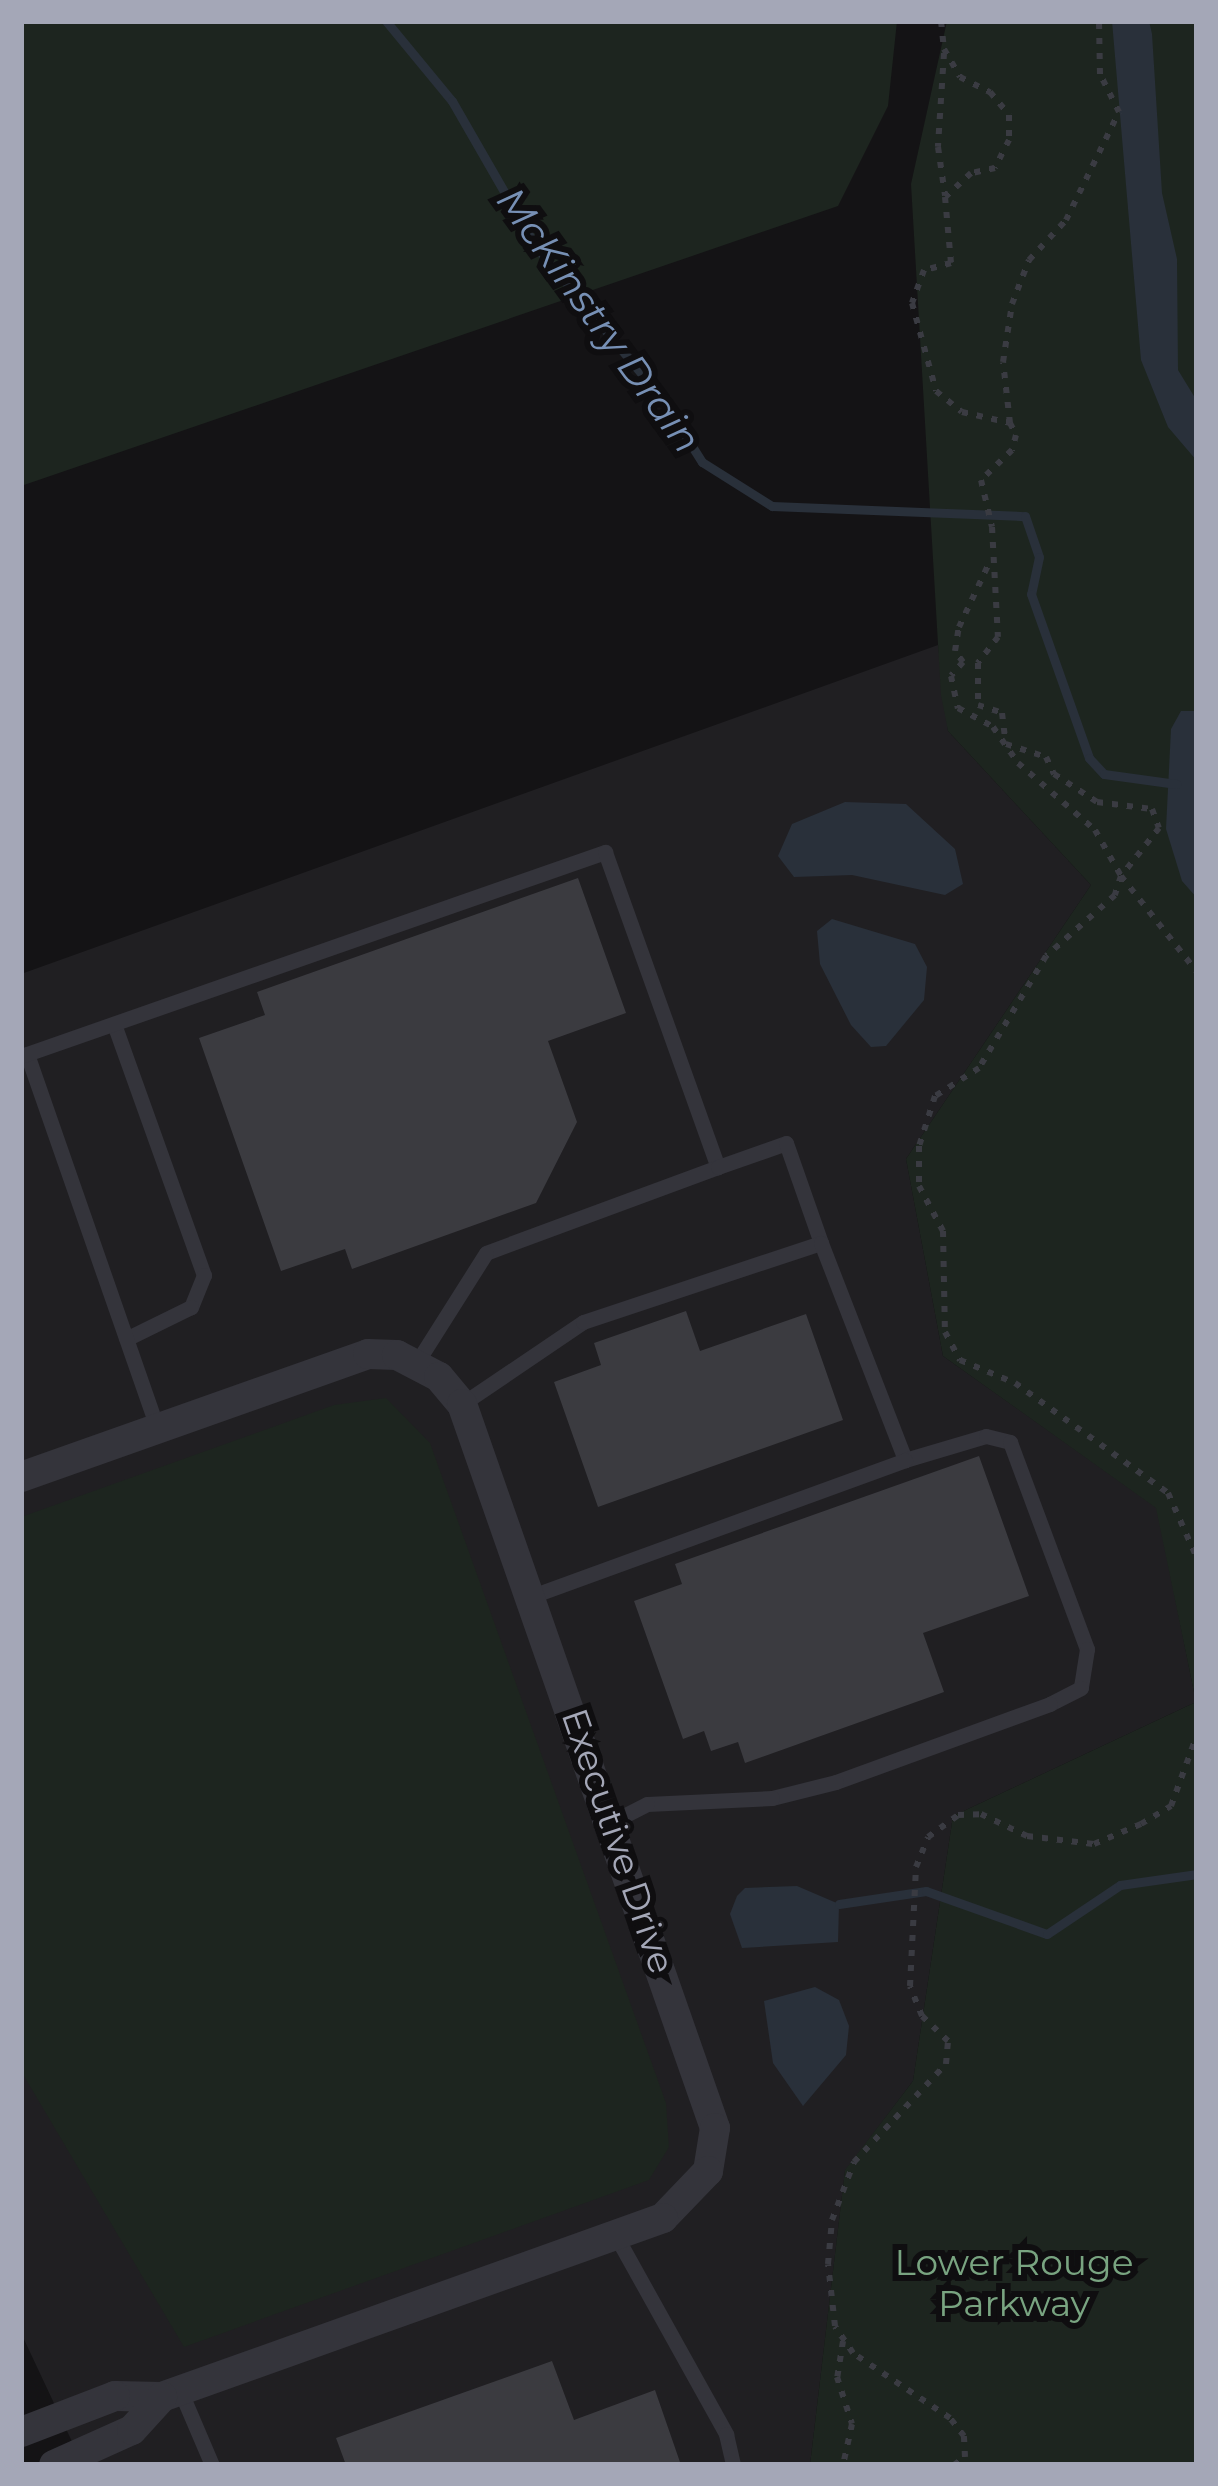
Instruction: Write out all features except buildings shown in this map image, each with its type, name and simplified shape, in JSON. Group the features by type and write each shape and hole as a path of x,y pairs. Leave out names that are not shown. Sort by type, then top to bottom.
{"street":[{"path":"21,1477 341,1361 368,1354 417,1362"},
{"name":"Executive Drive","path":"21,2432 115,2396 171,2393 616,2236 685,2203 708,2171 715,2128 532,1596 462,1404 417,1362"},
{"name":"Executive Drive","path":"54,2465 132,2430 171,2393"}],"lane":[{"path":"158,1430 24,1055 605,852 718,1167"},
{"path":"114,1024 204,1275 191,1306 126,1339"},
{"path":"417,1362 486,1253 786,1143 905,1460"},
{"path":"462,1404 583,1322 821,1243"},
{"path":"532,1596 905,1460 986,1436 1010,1442 1087,1649 1081,1688 836,1782 772,1798 647,1804 612,1822"},
{"path":"616,2236 726,2434 733,2465"},
{"path":"171,2393 212,2465"}],"path":[{"path":"941,21 944,49 938,147 951,263 924,270 912,303 929,379 962,412 1010,423"},
{"path":"1006,744 1002,713 978,705 978,663 998,637 992,526 981,480 1017,443 1010,423 1004,362 1012,304 1029,260 1066,220 1119,112 1100,74 1099,21"},
{"path":"944,49 960,77 990,92 1009,115 1009,140 995,168 971,173 945,197"},
{"path":"963,662 956,651 959,627 992,556"},
{"path":"963,662 978,663"},
{"path":"963,662 951,676 958,708 1006,744 1095,830 1121,876 1197,972"},
{"path":"1006,744 1046,757 1054,774 1097,802 1152,809 1159,828 1121,876 1115,895 1046,956 979,1068 935,1096 919,1146 919,1186 943,1231 942,1313 960,1360 1015,1383 1168,1493 1197,1558"},
{"path":"843,2465 851,2424 837,2377 843,2338 828,2264 832,2220 854,2162 946,2064 948,2041 922,2017 910,1986 916,1867 928,1837 958,1815 981,1814 1027,1836 1094,1844 1172,1806 1197,1735"},
{"path":"843,2338 853,2353 950,2418 964,2436 964,2457 954,2465"}],"shaded area":[{"path":"1112,21 1149,21 1152,34 1162,193 1177,259 1178,370 1197,401 1197,461 1168,427 1141,360"},
{"path":"938,645 948,731 1091,885 906,1159 943,1356 1157,1508 1196,1702 953,1816 913,2081 845,2171 810,2465 83,2465 21,2333 21,974"},
{"path":"1181,711 1197,711 1197,898 1182,881 1166,829 1171,729"},
{"path":"845,802 906,804 955,849 963,884 945,895 852,875 794,877 778,856 792,824"},
{"path":"832,919 915,944 927,967 924,1000 886,1046 871,1047 851,1025 820,964 817,931"},
{"path":"797,1886 839,1904 838,1942 742,1948 730,1914 737,1896 745,1888"},
{"path":"815,1987 839,2000 849,2026 846,2055 803,2106 773,2063 764,2001"}],"green space":[{"path":"21,21 897,21 888,106 838,206 21,486"},
{"name":"Lower Rouge Parkway","path":"947,21 1197,21 1197,2465 810,2465 845,2170 913,2081 953,1816 1196,1702 1156,1508 943,1356 906,1159 1091,885 948,731 941,695 911,184"},
{"path":"386,1398 430,1443 666,2103 669,2147 649,2180 184,2347 21,2071 21,1517 334,1405"}],"waterway":[{"name":"McKinstry Drain","path":"386,21 452,101 536,247 661,397 702,462 772,506 1025,516 1039,557 1031,594 1089,758 1104,774 1176,784"},
{"path":"839,1904 926,1891 1047,1934 1120,1885 1197,1874"}]}
